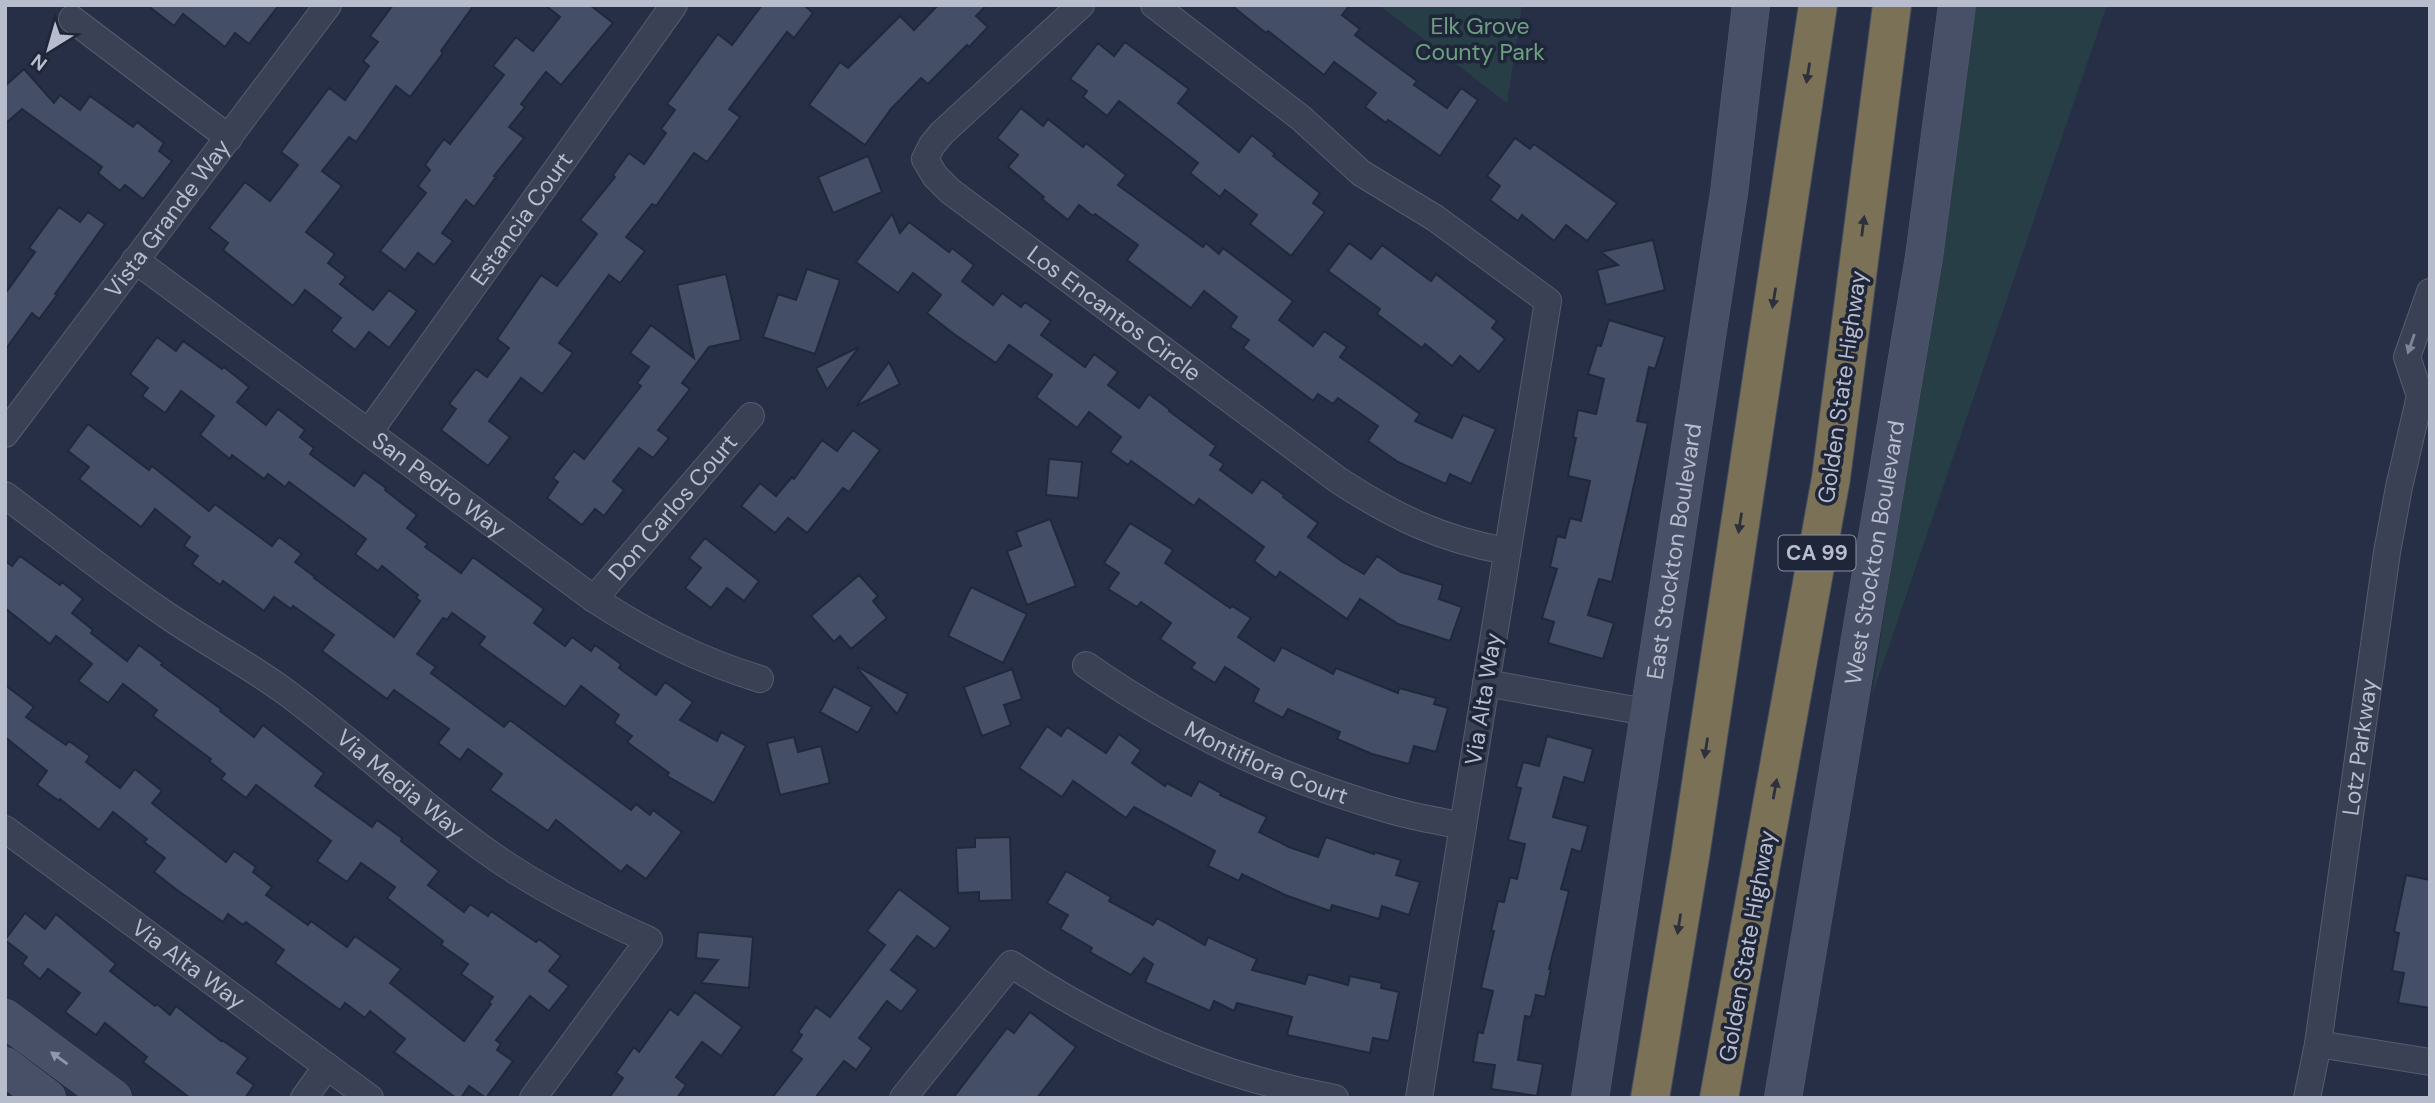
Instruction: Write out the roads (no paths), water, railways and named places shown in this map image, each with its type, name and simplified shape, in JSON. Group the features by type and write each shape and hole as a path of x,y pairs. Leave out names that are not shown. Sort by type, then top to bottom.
{"highway":[{"path":"1650,1098 1690,857 1818,5"},
{"name":"Golden State Highway","path":"1719,1098 1831,478 1892,5"}],"street":[{"name":"Vista Grande Way","path":"5,434 328,5"},
{"name":"Estancia Court","path":"369,432 674,5"},
{"name":"Los Encantos Circle","path":"1081,5 942,133 925,159 935,176 950,191 1358,493 1378,506 1444,537 1507,551"},
{"name":"Via Alta Way","path":"1154,5 1301,118 1361,173 1435,218 1548,301 1419,1098"},
{"name":"East Stockton Boulevard","path":"1590,1098 1729,193 1751,5"},
{"name":"West Stockton Boulevard","path":"1783,1098 1924,257 1957,5"},
{"path":"72,19 229,138"},
{"name":"San Pedro Way","path":"135,260 594,599 636,626 684,651 760,678"},
{"name":"Lotz Parkway","path":"2307,1098 2318,1044 2387,552 2399,487 2425,392 2407,357 2430,292"},
{"name":"Don Carlos Court","path":"594,599 751,416"},
{"name":"Via Media Way","path":"5,495 171,618 280,688 484,850 589,913 649,940 533,1098"},
{"name":"Montiflora Court","path":"1086,665 1153,709 1210,741 1270,768 1330,792 1392,811 1463,826"},
{"path":"1486,683 1651,713"},
{"name":"Via Alta Way","path":"5,829 370,1098"},
{"path":"903,1098 1011,964 1094,1015 1145,1040 1250,1079 1335,1098"},
{"path":"5,1018 113,1098"},
{"path":"2318,1044 2430,1062"},
{"path":"5,1066 47,1098"},
{"path":"304,1098 327,1066"}],"park label":[{"name":"Elk Grove County Park","path":"1480,39"}]}
